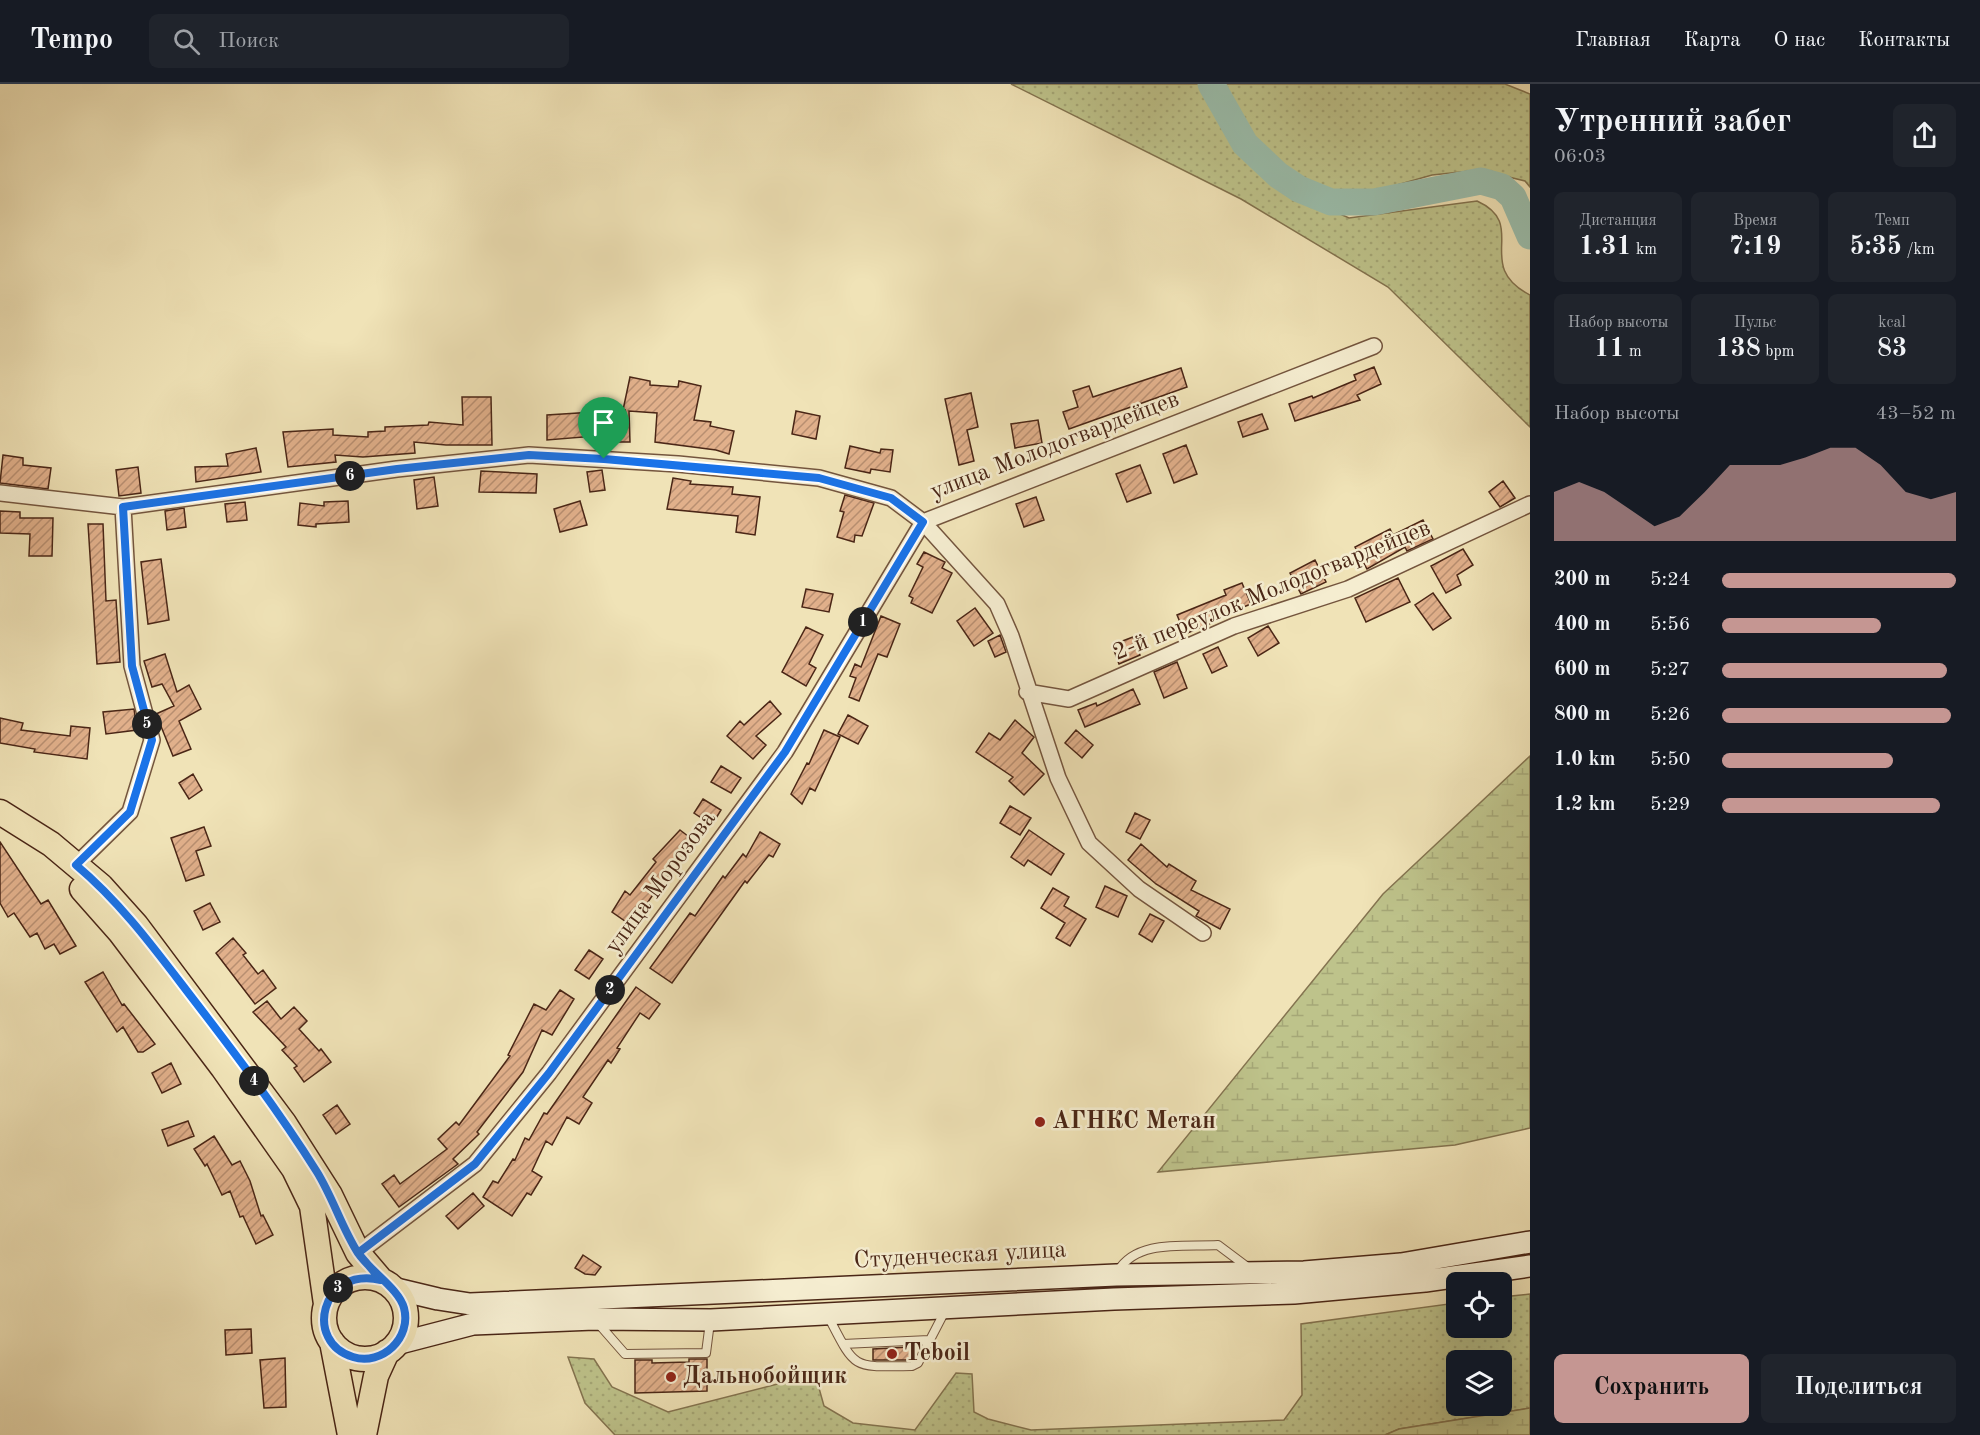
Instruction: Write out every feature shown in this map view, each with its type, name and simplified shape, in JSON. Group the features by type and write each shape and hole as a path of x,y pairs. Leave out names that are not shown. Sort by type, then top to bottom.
{"main road":[{"path":"0,812 51,844 101,886 136,925 236,1055 318,1174 358,1253 402,1303 406,1321 376,1376 364,1435"},
{"path":"0,827 44,854 89,896 223,1068 294,1169 312,1206 327,1304 324,1317 332,1342 350,1435"},
{"name":"Студенческая улица","path":"386,1284 429,1297 470,1304 508,1303 1116,1275 1256,1275 1401,1264 1530,1242"},
{"path":"332,1342 352,1357 364,1359 392,1348 472,1324 594,1319 711,1320 1114,1299 1294,1293 1425,1281 1530,1266"},
{"path":"327,1304 343,1284 368,1277 386,1284"}],"street":[{"name":"улица Молодогвардейцев","path":"0,493 123,507 397,469 529,455 678,464 819,478 891,498 923,522 1374,346"},
{"name":"2-й переулок Молодогвардейцев","path":"1027,692 1068,699 1234,626 1348,589 1530,504"},
{"path":"76,865 130,812 152,740 132,666 123,507"},
{"path":"923,522 997,604 1011,636 1027,692 1058,778 1089,843 1139,889 1203,933"},
{"name":"улица Морозова","path":"358,1253 475,1164 549,1073 785,752 923,522"}],"lane":[{"path":"1116,1275 1124,1262 1140,1250 1218,1245 1241,1260 1256,1275"},
{"path":"827,1315 851,1357 867,1367 912,1366 918,1363 946,1309"},
{"path":"594,1319 625,1354 706,1353 711,1320"},
{"path":"843,1344 929,1340"}],"green space":[{"path":"1011,84 1505,84 1530,94 1530,187 1525,181 1480,170 1432,175 1383,189 1353,192 1272,184 1349,218 1477,201 1492,211 1499,222 1502,233 1502,258 1505,271 1513,283 1530,295 1530,427 1388,287 1241,199"},
{"path":"1530,756 1530,1128 1455,1145 1158,1172 1383,894"},
{"path":"1530,1294 1530,1408 1512,1411 1512,1350 1446,1350 1446,1416 1480,1416 1399,1429 1385,1435 615,1435 585,1403 568,1357 594,1359 612,1387 668,1412 793,1380 817,1381 824,1406 853,1423 915,1430 956,1373 972,1374 974,1412 988,1419 1031,1430 1284,1420 1302,1395 1301,1324 1446,1304 1446,1338 1512,1338 1512,1296"},
{"path":"1530,1408 1530,1435 1385,1435 1399,1429 1480,1416 1512,1416 1512,1411"}],"building":[{"path":"1374,367 1381,384 1357,395 1360,400 1295,421 1289,404 1312,396 1313,398 1356,380 1354,375"},
{"path":"1181,368 1187,387 1069,429 1063,412 1078,407 1073,391 1089,386 1093,397"},
{"path":"630,377 650,381 650,385 678,387 679,381 701,386 694,420 711,422 710,426 734,431 729,454 716,450 655,442 657,413 629,411 630,442 607,442 607,435 547,440 547,415 626,410 623,410"},
{"path":"971,393 978,427 967,430 974,461 959,465 945,399"},
{"path":"462,397 491,397 492,445 414,442 415,453 363,457 335,455 336,462 288,467 283,432 333,429 333,435 368,437 368,432 385,431 385,427 428,425 429,422 463,425"},
{"path":"796,411 820,416 816,439 792,434"},
{"path":"1262,414 1268,429 1243,437 1238,422"},
{"path":"1038,420 1042,443 1015,448 1011,424"},
{"path":"1186,445 1197,474 1174,483 1163,454"},
{"path":"850,446 880,453 881,449 893,450 890,472 871,469 870,473 845,468"},
{"path":"256,448 261,472 196,482 195,467 228,466 226,454"},
{"path":"3,455 23,458 23,465 51,468 48,489 0,483"},
{"path":"1140,465 1151,493 1127,502 1116,474"},
{"path":"138,467 141,493 119,496 116,470"},
{"path":"602,470 605,490 590,492 587,472"},
{"path":"481,471 537,474 536,493 479,492"},
{"path":"434,477 438,506 417,509 414,480"},
{"path":"673,478 691,481 690,484 733,487 732,494 760,497 755,535 736,532 738,516 667,509"},
{"path":"1503,481 1515,498 1500,507 1489,492"},
{"path":"845,495 874,503 862,536 855,535 854,542 837,537 844,512 840,511"},
{"path":"1036,497 1044,520 1024,527 1016,504"},
{"path":"348,501 349,522 316,524 316,527 298,525 300,503 324,506 324,502"},
{"path":"580,501 587,525 560,532 554,509"},
{"path":"245,502 247,520 227,522 225,504"},
{"path":"184,508 186,527 167,530 165,511"},
{"path":"0,511 20,512 20,518 53,518 52,556 29,556 30,534 0,533"},
{"path":"1423,520 1433,539 1407,551 1405,547 1367,569 1355,547 1390,529 1393,535"},
{"path":"88,524 103,524 106,601 116,600 120,662 97,664"},
{"path":"1463,549 1473,565 1457,575 1461,585 1446,593 1431,566"},
{"path":"924,552 945,562 942,568 952,573 932,613 911,603 913,598 909,596 923,567 917,564"},
{"path":"161,559 169,620 148,624 141,562"},
{"path":"1315,560 1326,582 1301,594 1290,573"},
{"path":"1398,578 1410,602 1366,622 1355,598"},
{"path":"1242,583 1251,604 1212,619 1214,622 1185,634 1177,615 1226,595 1224,590"},
{"path":"806,589 833,594 829,612 802,607"},
{"path":"1433,593 1451,618 1433,630 1415,605"},
{"path":"975,608 993,633 974,646 957,621"},
{"path":"881,616 900,624 887,657 878,654 859,701 849,697 856,678 850,676 855,664 861,667"},
{"path":"1268,626 1279,643 1258,656 1248,638"},
{"path":"806,627 823,635 809,664 816,668 806,686 782,672"},
{"path":"1000,635 1006,652 995,657 988,641"},
{"path":"1133,637 1140,655 1119,664 1112,645"},
{"path":"1218,647 1227,666 1212,673 1203,654"},
{"path":"165,654 177,692 189,685 201,709 179,721 191,749 173,756 156,714 174,706 162,684 152,687 144,661"},
{"path":"1177,662 1187,688 1164,698 1154,672"},
{"path":"1133,689 1140,704 1085,727 1078,710 1096,703 1097,706"},
{"path":"770,701 781,714 756,736 766,745 753,759 727,736 740,721 744,725"},
{"path":"134,709 137,730 106,734 103,712"},
{"path":"848,715 868,726 858,744 838,734"},
{"path":"0,718 23,723 21,730 70,736 71,726 90,728 87,759 34,752 35,749 0,743"},
{"path":"1015,720 1034,737 1022,753 1044,774 1024,795 1009,781 1013,777 976,752 989,733 1000,740"},
{"path":"824,730 840,737 815,791 810,788 802,804 791,794 807,763 809,764"},
{"path":"1076,730 1093,745 1082,758 1065,743"},
{"path":"721,766 741,778 731,793 711,782"},
{"path":"193,774 202,790 189,799 179,783"},
{"path":"703,799 721,810 712,825 694,813"},
{"path":"1010,806 1031,818 1020,835 1000,823"},
{"path":"1135,813 1150,820 1140,839 1126,832"},
{"path":"204,827 211,846 196,851 204,875 186,881 171,838"},
{"path":"680,830 697,843 668,876 670,877 658,892 656,890 632,926 612,912 625,891 630,895 656,862 653,859"},
{"path":"1029,830 1064,854 1051,875 1028,860 1024,866 1011,857"},
{"path":"760,832 780,844 773,857 769,855 747,883 745,881 672,983 650,968 690,913 695,916 723,876 725,878 743,854 746,857"},
{"path":"0,842 41,904 48,900 76,946 60,954 54,944 45,949 37,933 30,937 14,913 8,917 0,903"},
{"path":"1141,844 1167,867 1169,864 1196,881 1191,890 1230,909 1220,929 1196,916 1199,911 1156,884 1128,860"},
{"path":"1105,886 1127,896 1118,917 1096,907"},
{"path":"1053,888 1069,897 1064,906 1086,919 1070,946 1056,938 1065,923 1041,908"},
{"path":"210,903 220,922 203,930 194,911"},
{"path":"1150,914 1164,921 1152,942 1139,934"},
{"path":"233,938 246,953 243,955 258,974 263,970 276,988 255,1004 216,953"},
{"path":"589,950 603,959 589,979 575,970"},
{"path":"103,972 122,1005 124,1004 155,1044 143,1052 138,1052 123,1027 117,1032 85,982"},
{"path":"636,987 660,1004 649,1019 640,1013 617,1048 620,1049 611,1063 608,1060 583,1097 592,1103 579,1124 567,1117 552,1145 546,1141 532,1171 542,1177 531,1195 527,1193 512,1216 483,1197 493,1181 498,1183 513,1159 515,1160 525,1138 529,1140 544,1113 547,1114"},
{"path":"560,990 574,999 552,1035 542,1030 523,1072 477,1132 479,1134 453,1159 458,1164 399,1207 382,1184 394,1175 400,1184 447,1149 438,1139 456,1122 459,1125 510,1056 508,1055 534,1004 546,1010"},
{"path":"267,1001 281,1019 294,1007 307,1021 299,1029 319,1051 321,1049 331,1062 304,1082 294,1068 297,1066 282,1050 286,1047 253,1012"},
{"path":"171,1063 181,1084 162,1093 152,1073"},
{"path":"337,1105 350,1124 336,1134 323,1115"},
{"path":"188,1121 194,1136 168,1146 162,1130"},
{"path":"214,1136 232,1165 240,1161 250,1181 261,1216 263,1215 273,1235 256,1244 243,1216 240,1217 230,1191 222,1195 207,1164 205,1166 194,1149"},
{"path":"473,1193 484,1206 458,1229 446,1216"},
{"path":"583,1255 601,1267 595,1275 585,1274 575,1268"},
{"path":"251,1329 252,1353 226,1355 225,1330"},
{"path":"910,1347 910,1360 873,1360 873,1349"},
{"path":"285,1358 286,1407 264,1408 260,1360"},
{"name":"Дальнобойщик","path":"689,1359 707,1359 707,1391 635,1393 635,1360 652,1360 652,1363 689,1362"}],"waterway":[{"path":"1211,84 1245,144 1278,175 1299,189 1331,202 1374,202 1481,181 1502,187 1513,197 1530,236"}],"place":[{"name":"АГНКС Метан","path":"1040,1122"},
{"name":"Teboil","path":"892,1354"},
{"name":"Дальнобойщик","path":"671,1377"}],"route":[{"path":"604,459 529,455 397,469 123,507 132,666 152,740 130,812 76,865 117,902 236,1055 318,1174 358,1253 381,1280 392,1287 400,1297 406,1321 403,1333 396,1344 376,1358 352,1357 332,1342 326,1330 324,1317 333,1293 343,1284 368,1277 381,1280 358,1253 475,1164 549,1073 785,752 923,522 891,498 819,478 604,459"}]}
